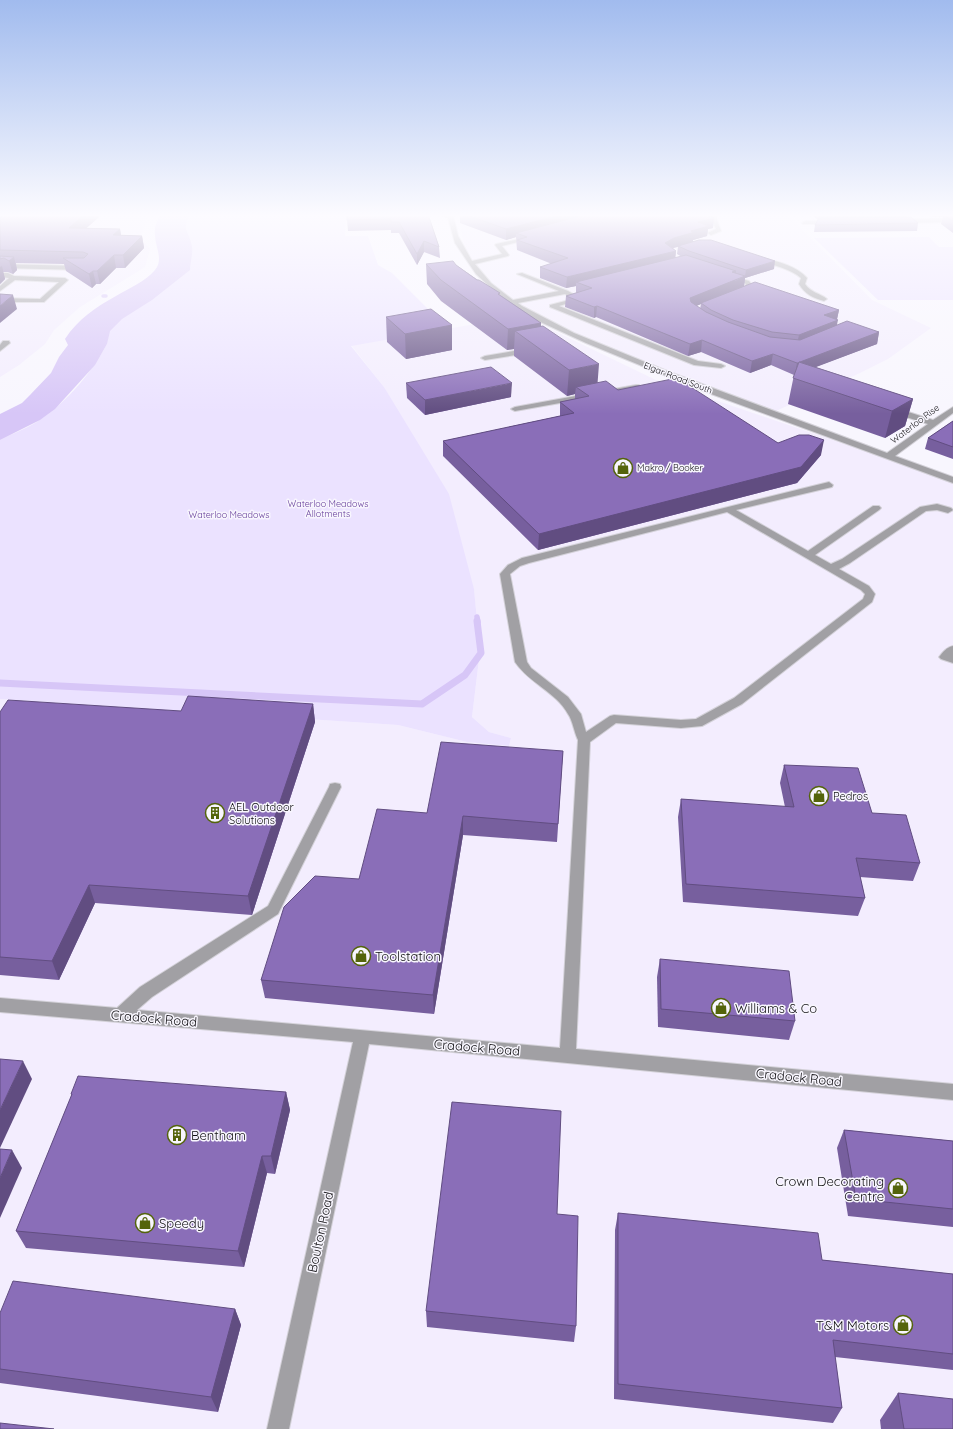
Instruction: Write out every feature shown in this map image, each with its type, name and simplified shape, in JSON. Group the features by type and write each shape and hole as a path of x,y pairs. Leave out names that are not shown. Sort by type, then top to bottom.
{"street":[{"path":"0,289 10,281"},
{"path":"0,300 42,301 64,281"},
{"name":"Elgar Road South","path":"487,281 512,302 545,321 585,340 679,379 953,480"},
{"path":"540,281 570,291 579,299 552,306 697,363 721,366"},
{"path":"736,293 751,288 747,282 743,281"},
{"path":"803,281 802,284 805,289 824,299"},
{"path":"512,302 570,291"},
{"path":"570,342 585,340"},
{"path":"0,349 6,343"},
{"path":"485,358 539,348"},
{"path":"663,382 679,379"},
{"path":"515,409 648,385"},
{"path":"888,409 934,423"},
{"name":"Waterloo Rise","path":"890,456 953,409"},
{"path":"568,1055 584,740 579,730 576,714 568,705 527,670 521,662 505,574 509,568 535,558 829,485"},
{"path":"832,568 846,562 923,509 937,507 948,510"},
{"path":"808,554 876,508"},
{"path":"584,740 614,719 681,724 698,723 738,701 868,600 870,594 865,588 728,509"},
{"path":"953,649 945,657 953,660"},
{"path":"120,1015 146,992 273,910 335,787"},
{"name":"Cradock Road","path":"0,1005 362,1036 953,1092"},
{"name":"Boulton Road","path":"278,1429 362,1036"}],"shaded area":[{"path":"0,281 123,281 80,307 54,330 45,344 19,365 0,377"},
{"path":"142,281 176,281 152,300 122,319 110,331 107,344 95,365 55,409 40,420 0,440 0,414 22,403 51,373 59,357 68,345 65,339 76,325 95,309"},
{"path":"488,281 853,281 872,300 931,328 888,359 776,411 666,374 561,329 517,304"},
{"path":"523,316 656,380 886,458 953,483 953,1429 0,1429 0,699 398,725 467,742 509,746 511,738 489,732 472,717 480,651 474,589 384,387 351,345"}],"green space":[{"name":"Waterloo Meadows","path":"174,281 400,281 448,329 351,346 384,387 449,494 474,589 480,651 472,717 489,732 511,738 509,746 467,742 398,725 0,699 0,440 36,422 51,412 70,395 94,365 107,344 102,331"},
{"path":"858,281 953,281 953,300 878,300"}],"building":[{"path":"442,281 480,281 500,293 498,294 541,323 508,329"},
{"path":"581,281 733,281 690,298 691,302 706,312 728,322 770,337 800,340 847,321 879,332 799,363 773,354 752,361 702,340 690,344 597,306 594,307 566,296 592,288 576,282"},
{"path":"755,282 839,310 824,315 838,320 799,335 772,332 733,320 711,310 701,303"},
{"path":"0,294 13,295 0,306"},
{"path":"431,309 452,325 405,334 386,317"},
{"path":"543,326 599,364 569,370 515,331"},
{"path":"799,362 913,399 892,411 793,378"},
{"path":"491,367 512,383 425,400 406,383"},
{"name":"Makro / Booker","path":"677,378 778,443 799,435 809,435 824,440 801,467 539,534 443,441 574,413 560,402 589,396 576,387 606,381 618,390"},
{"path":"953,421 953,447 928,438"},
{"path":"188,696 313,704 248,896 89,885 52,961 0,957 0,712 8,700 181,711"},
{"path":"441,742 563,751 558,824 463,816 433,995 261,980 284,907 315,876 359,879 377,809 427,813"},
{"path":"784,765 858,768 872,813 906,815 920,863 856,858 865,898 686,884 681,799 794,807"},
{"path":"660,959 789,971 795,1021 661,1009"},
{"path":"0,1059 23,1061 0,1110"},
{"path":"78,1076 286,1092 271,1156 262,1156 238,1251 16,1231"},
{"path":"452,1102 561,1111 557,1214 578,1216 576,1326 426,1311"},
{"name":"Crown Decorating Centre","path":"844,1130 953,1141 953,1209 856,1199"},
{"path":"0,1149 12,1150 0,1178"},
{"path":"618,1213 818,1233 822,1260 953,1274 953,1354 833,1340 842,1408 618,1384"},
{"path":"13,1281 235,1309 211,1397 0,1369 0,1313"},
{"path":"898,1393 953,1399 953,1429 904,1429"},
{"path":"0,1423 54,1429 0,1429"}],"waterway":[{"path":"477,617 478,622"},
{"path":"0,683 422,704 465,675 481,653 477,621"}],"place":[{"name":"Makro / Booker","path":"623,468"},
{"name":"Pedros","path":"819,796"},
{"name":"AEL Outdoor Solutions","path":"215,813"},
{"name":"Toolstation","path":"361,956"},
{"name":"Williams & Co","path":"721,1008"},
{"name":"Bentham","path":"177,1135"},
{"name":"Crown Decorating Centre","path":"898,1188"},
{"name":"Speedy","path":"145,1223"},
{"name":"T&M Motors","path":"903,1325"}],"park label":[{"name":"Waterloo Meadows Allotments","path":"328,510"}]}
